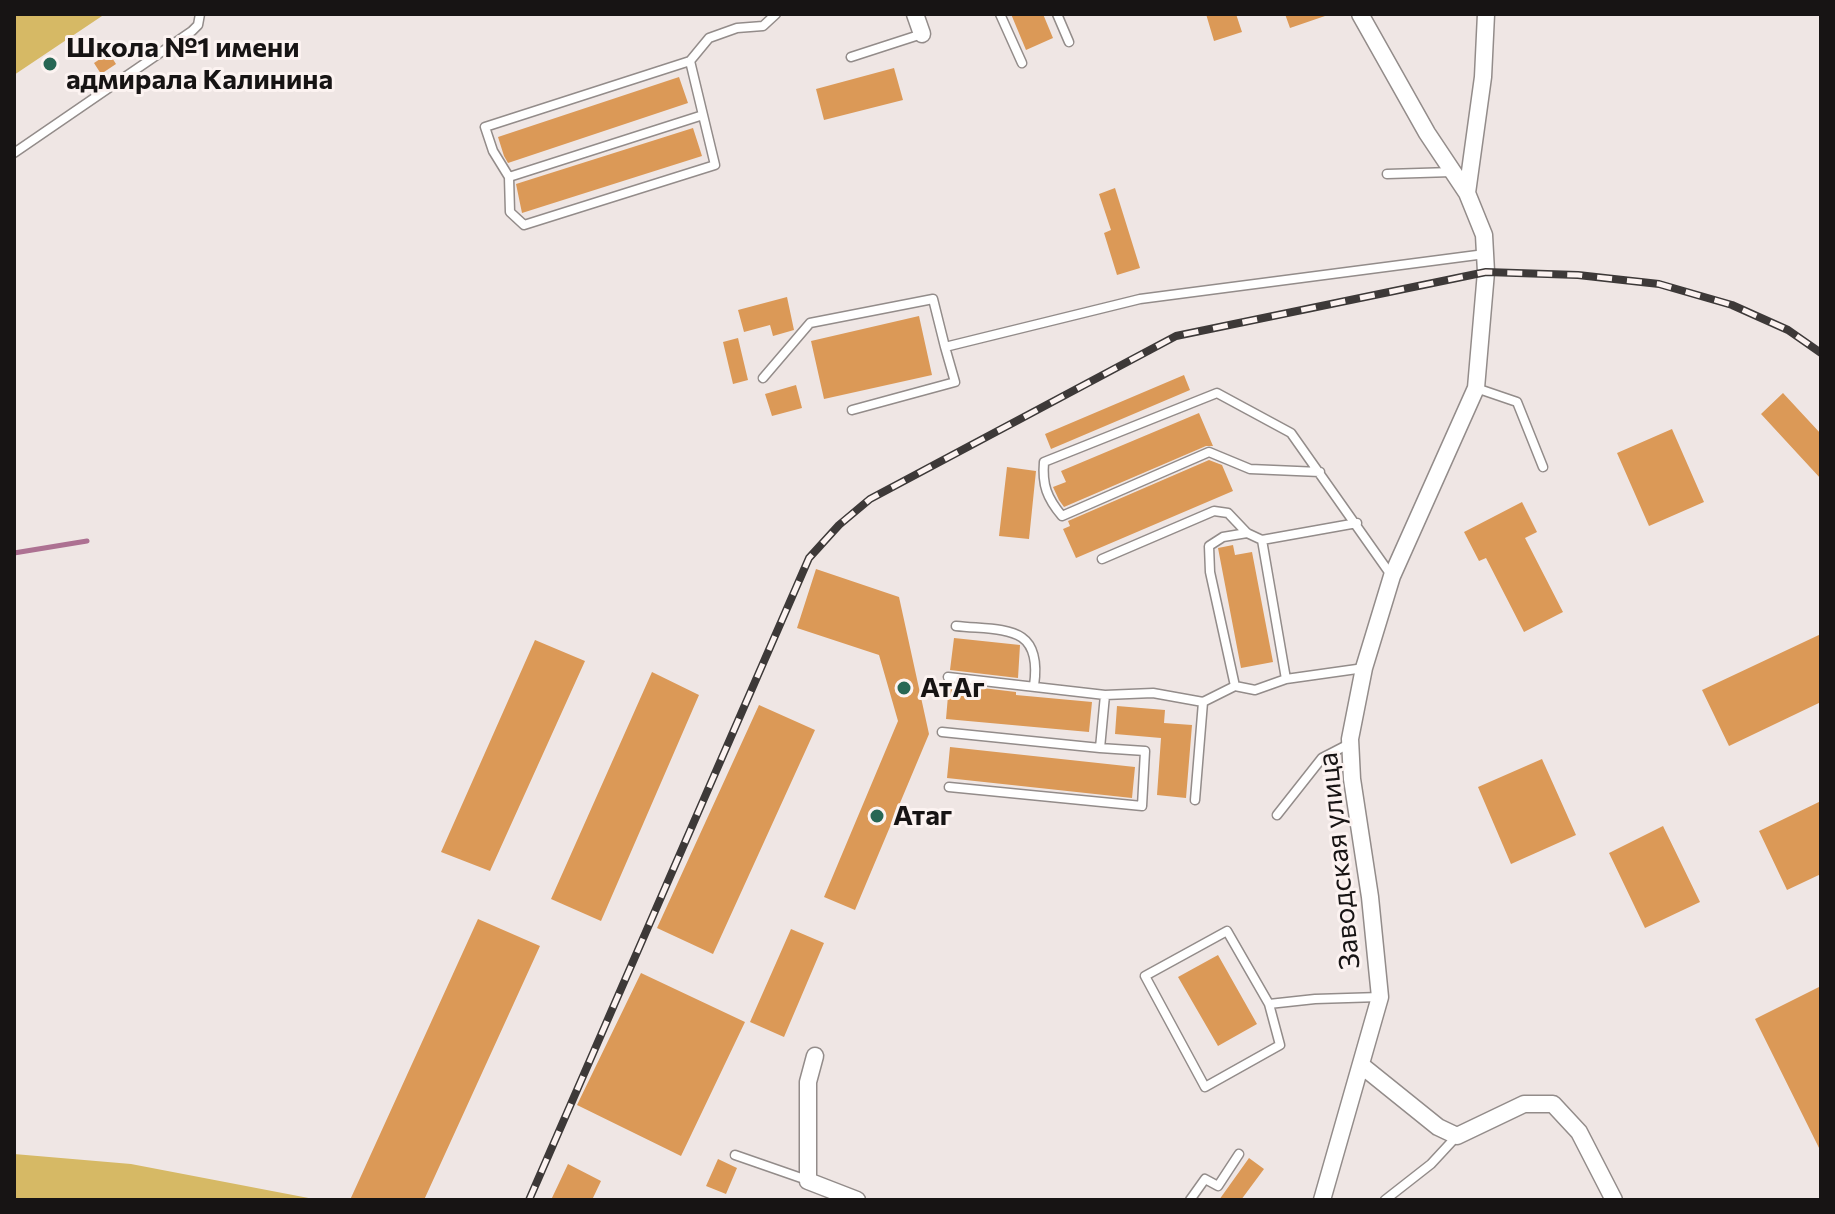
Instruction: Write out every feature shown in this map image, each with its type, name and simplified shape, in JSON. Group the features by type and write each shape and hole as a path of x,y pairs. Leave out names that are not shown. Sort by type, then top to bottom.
{"street":[{"path":"915,14 922,34"},
{"name":"Заводская улица","path":"1322,1200 1380,997 1350,744 1364,668 1392,576 1476,388 1486,272 1484,235 1467,193 1427,133 1360,14"},
{"path":"1467,193 1483,77 1486,14"},
{"path":"815,1056 808,1082 808,1181 857,1200"},
{"path":"1361,1065 1438,1127 1457,1136 1524,1104 1553,1104 1579,1132 1614,1200"}],"lane":[{"path":"14,153 192,31 198,25 200,14"},
{"path":"690,61 715,165 524,225 510,212 509,177 493,151 485,127 690,61 709,38 737,28 763,26 776,14"},
{"path":"1000,14 1022,63"},
{"path":"1057,14 1069,42"},
{"path":"851,57 922,34"},
{"path":"509,177 703,115"},
{"path":"1387,174 1453,172"},
{"path":"945,347 1140,299 1485,254"},
{"path":"763,378 810,323 933,299 955,382 852,410"},
{"path":"1476,388 1517,402 1543,467"},
{"path":"1320,472 1250,469 1209,452 1062,516 1048,499 1043,478 1044,462 1217,393 1291,433 1320,472 1357,523 1392,576"},
{"path":"1102,559 1214,511 1228,513 1247,533 1262,540 1357,523"},
{"path":"1235,686 1210,572 1209,546 1223,537 1247,533"},
{"path":"1262,540 1286,679"},
{"path":"956,626 1017,633 1029,644 1037,662 1034,686"},
{"path":"948,677 1105,695 1153,693 1203,702 1235,686 1255,690 1286,679 1364,668"},
{"path":"1100,748 1105,695"},
{"path":"1195,800 1203,702"},
{"path":"942,732 1145,751 1142,806 949,787"},
{"path":"1277,815 1322,758 1350,744"},
{"path":"1227,931 1269,1004 1280,1045 1205,1087 1145,976 1227,931"},
{"path":"1269,1004 1380,997"},
{"path":"1385,1200 1431,1164 1457,1136"},
{"path":"1190,1200 1205,1179 1218,1186 1239,1154"},
{"path":"735,1155 808,1181"}],"shaded area":[{"path":"14,14 105,14 14,75"},
{"path":"14,1154 131,1164 319,1200 14,1200"}],"building":[{"path":"1011,14 1043,14 1053,38 1026,50"},
{"path":"1206,14 1236,14 1242,32 1214,41"},
{"path":"1285,14 1325,14 1325,16 1290,28"},
{"path":"109,53 116,64 101,74 94,63"},
{"path":"894,68 903,100 824,120 816,89"},
{"path":"679,77 688,103 508,163 504,156 498,137"},
{"path":"693,128 702,156 522,213 516,184"},
{"path":"1115,188 1140,268 1117,275 1104,233 1111,230 1099,194"},
{"path":"787,297 794,330 773,336 770,325 744,332 738,310"},
{"path":"919,316 932,375 824,399 811,341"},
{"path":"738,338 748,380 733,384 723,342"},
{"path":"1184,375 1190,390 1051,449 1045,434"},
{"path":"796,385 802,408 772,416 765,394"},
{"path":"1783,393 1821,434 1821,479 1761,414"},
{"path":"1199,413 1213,446 1206,446 1064,507 1059,500 1053,487 1066,482 1061,471"},
{"path":"1672,429 1704,502 1649,526 1617,453"},
{"path":"1209,460 1222,465 1233,491 1076,558 1063,529 1070,526 1068,521"},
{"path":"1007,467 1036,471 1029,539 999,536"},
{"path":"1522,502 1537,532 1525,538 1563,612 1524,632 1486,558 1479,561 1464,532"},
{"path":"1233,545 1235,555 1252,552 1273,662 1241,668 1218,548"},
{"path":"816,569 899,597 929,734 855,910 824,897 898,721 879,655 797,628"},
{"path":"1821,634 1821,702 1729,746 1702,690"},
{"path":"954,638 1020,645 1018,678 950,670"},
{"path":"535,640 585,661 490,871 441,852"},
{"path":"652,672 699,695 601,921 551,899"},
{"path":"949,684 1016,692 1016,695 1092,702 1089,732 946,719"},
{"path":"759,705 815,730 713,954 657,928"},
{"path":"1117,706 1165,710 1164,723 1192,725 1186,798 1157,795 1161,738 1115,734"},
{"path":"950,747 1135,767 1132,798 947,778"},
{"path":"1542,759 1576,835 1511,864 1478,787"},
{"path":"1821,801 1821,874 1787,890 1759,831"},
{"path":"1663,826 1700,902 1645,928 1609,853"},
{"path":"478,919 540,946 424,1200 350,1200"},
{"path":"791,929 824,943 784,1037 750,1022"},
{"path":"1218,955 1257,1024 1218,1046 1178,977"},
{"path":"641,973 745,1022 681,1156 577,1105"},
{"path":"1821,986 1821,1152 1755,1019"},
{"path":"1249,1158 1264,1169 1241,1200 1219,1200"},
{"path":"718,1159 737,1168 726,1194 706,1186"},
{"path":"568,1164 601,1181 592,1200 551,1200"}],"waterway":[{"path":"14,553 87,541"}],"railway":[{"path":"529,1200 809,558 839,525 870,499 1176,336 1486,272 1578,275 1659,284 1732,305 1788,330 1821,353"}],"place":[{"name":"Школа №1 имени адмирала Калинина","path":"50,64"},
{"name":"АтАг","path":"904,688"},
{"name":"Атаг","path":"877,816"}]}
